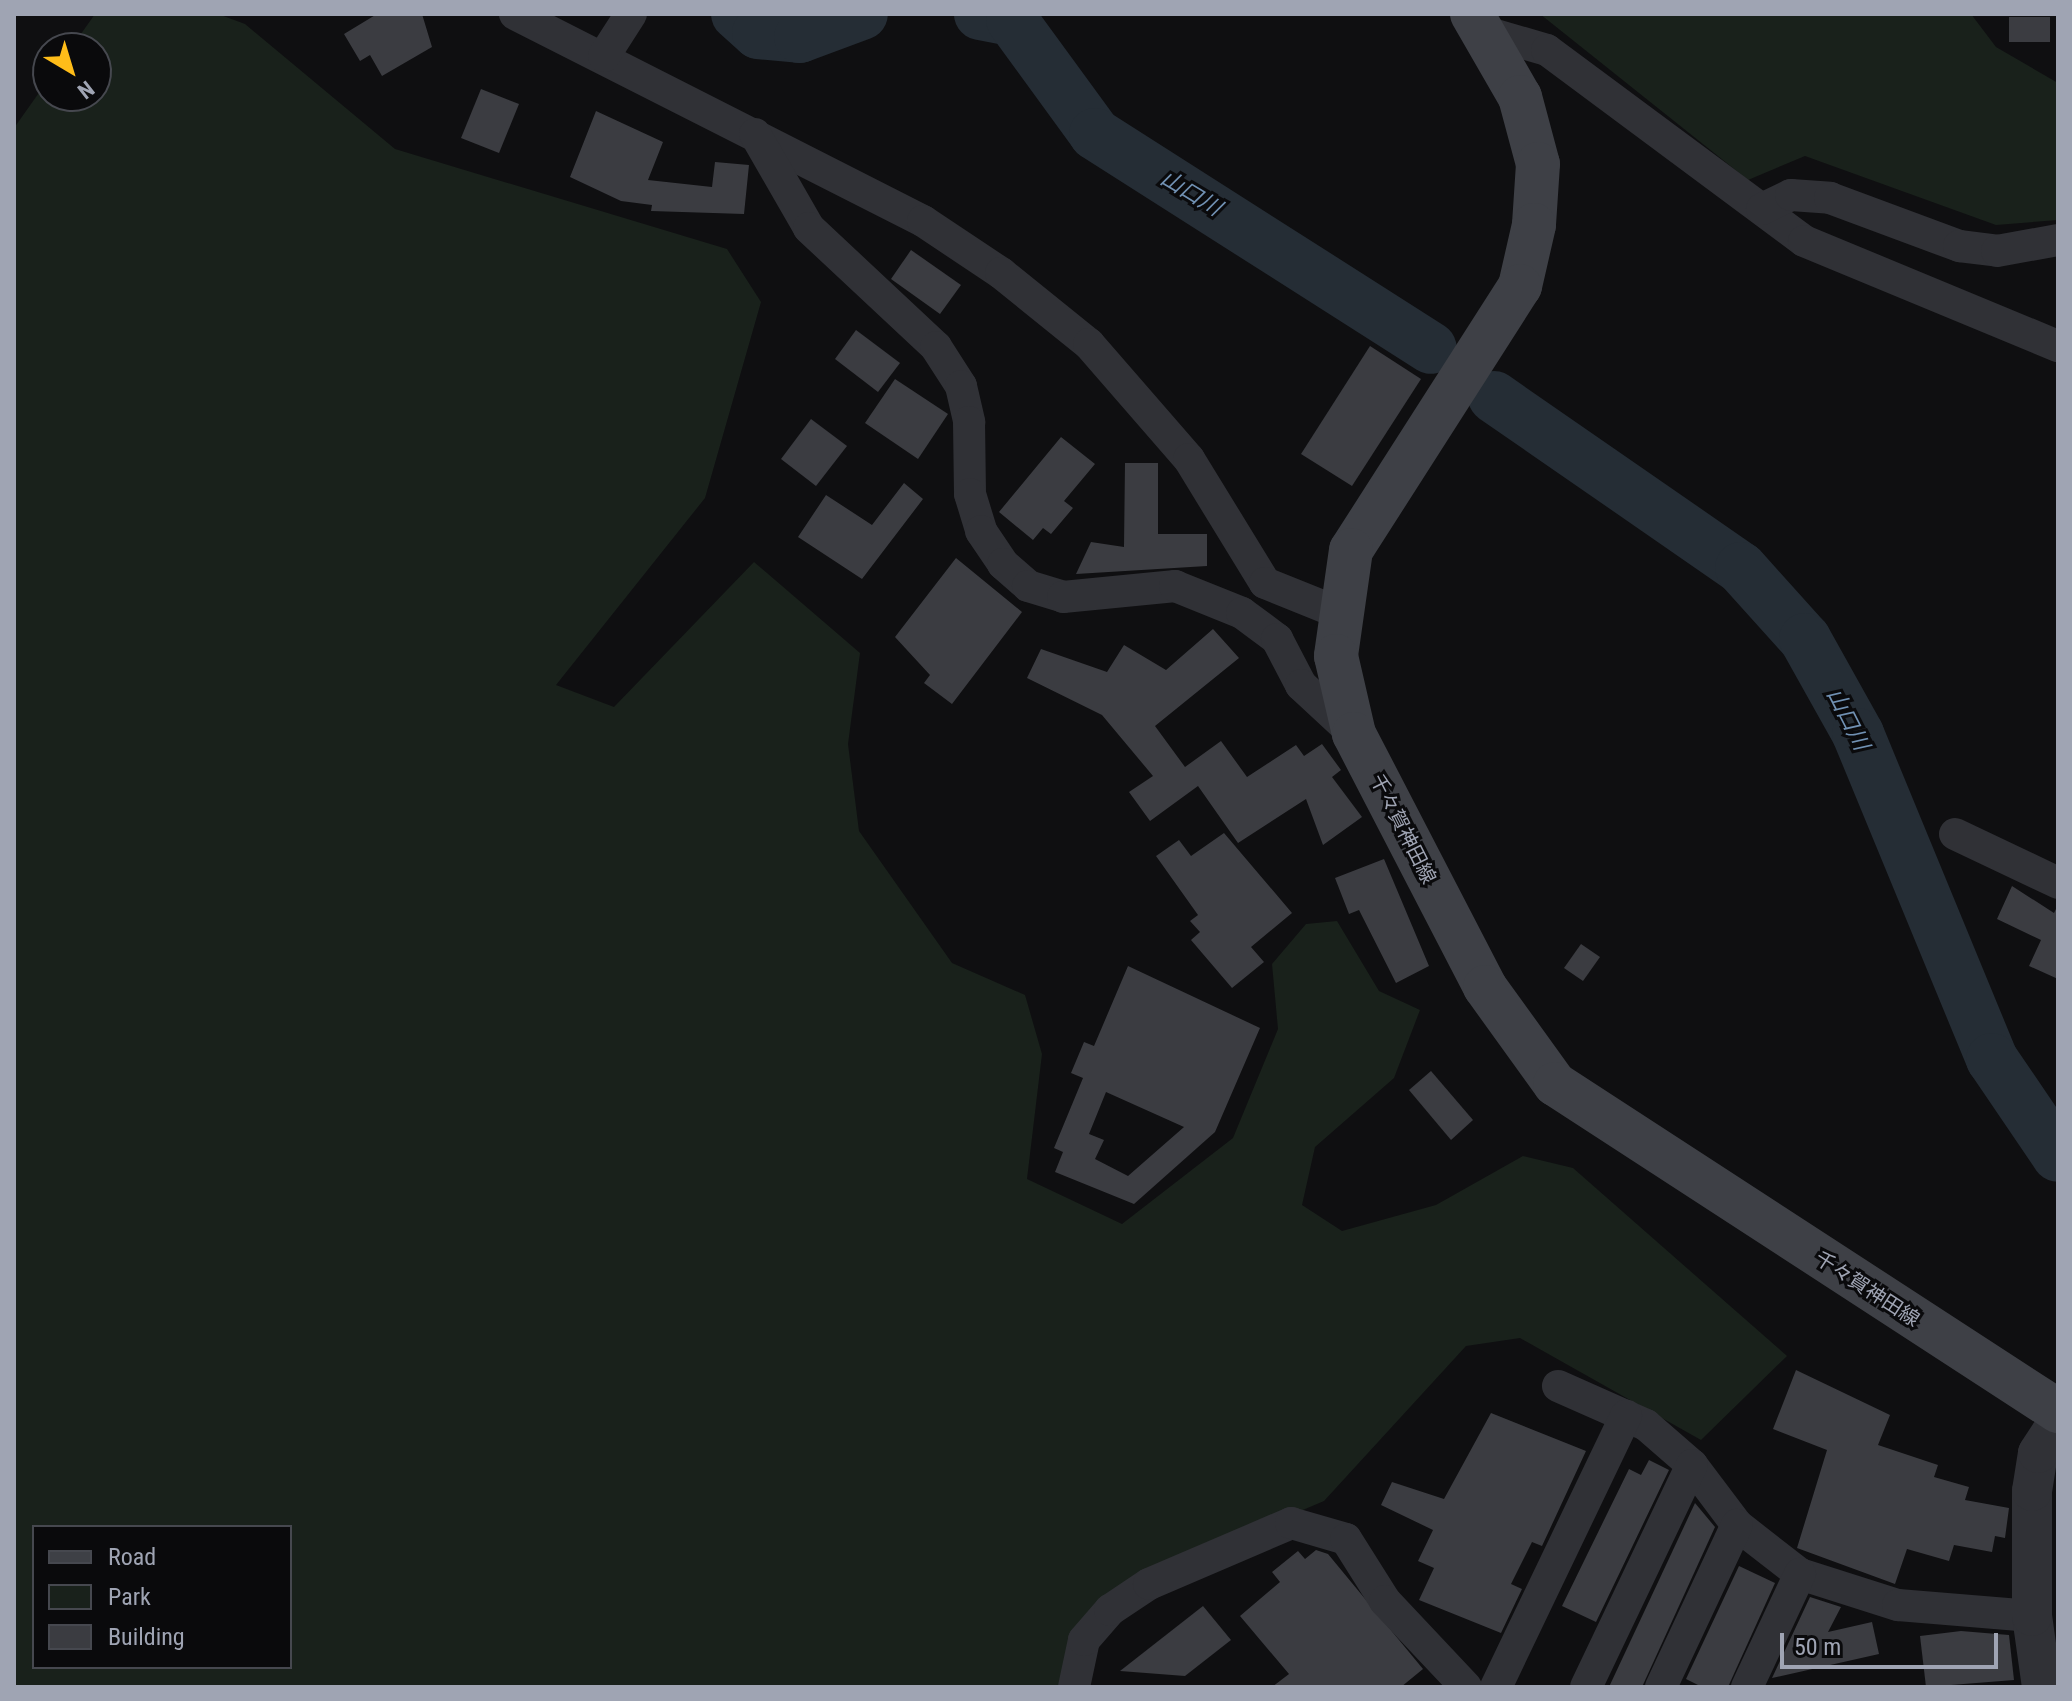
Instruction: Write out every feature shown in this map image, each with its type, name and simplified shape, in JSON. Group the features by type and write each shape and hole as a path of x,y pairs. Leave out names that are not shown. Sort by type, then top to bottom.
{"main road":[{"name":"千々賀神田線","path":"1481,24 1520,97 1538,164 1520,286 1384,490 1351,550 1337,612 1342,699 1354,734 1485,987 1555,1084 2058,1411"}],"street":[{"path":"515,14 604,56 923,221 1089,344 1189,459 1265,583 1337,612"},
{"path":"604,56 631,14"},
{"path":"1481,24 1547,50 1762,209 1856,267 2058,346"},
{"path":"755,134 809,228 936,347 961,386 969,422 970,494 981,531 1003,564 1028,586 1063,597 1175,586 1242,613 1277,639 1301,685 1354,734"},
{"path":"1762,209 1791,195 1830,198 1959,246 1997,251 2058,240"},
{"path":"1955,834 2058,883"},
{"path":"1558,1386 1626,1416 1692,1465 1737,1525 1800,1574 1898,1605 2032,1616"},
{"path":"1496,1687 1626,1416"},
{"path":"2042,1687 2032,1616 2032,1491 2038,1453 2058,1422"},
{"path":"1586,1687 1692,1465"},
{"path":"1074,1687 1084,1640 1110,1610 1149,1584 1291,1523 1346,1539 1385,1601 1466,1687"},
{"path":"1661,1687 1737,1525"},
{"path":"1747,1687 1800,1574"}],"green space":[{"path":"95,14 218,14 245,24 395,149 727,249 761,302 705,498 556,685 614,707 754,562 860,653 848,744 859,831 952,963 1025,995 1042,1054 1027,1179 1122,1224 1233,1138 1278,1029 1272,964 1306,924 1337,921 1379,991 1420,1010 1394,1078 1315,1147 1302,1205 1342,1231 1436,1205 1523,1156 1573,1168 1787,1356 1701,1440 1520,1338 1466,1346 1324,1501 1117,1589 1072,1633 1058,1687 14,1687 14,128 32,103 32,112 112,112 112,32 82,32"},
{"path":"1540,14 1971,14 1996,47 2058,83 2058,220 1996,225 1805,156 1748,180"}],"building":[{"path":"377,14 422,14 432,47 382,76 370,55 360,61 344,34"},
{"path":"2009,17 2050,17 2050,42 2009,42"},
{"path":"481,89 519,104 499,153 461,138"},
{"path":"596,111 663,142 648,180 712,187 715,162 749,165 744,214 651,211 652,205 621,201 570,177"},
{"path":"911,250 961,285 940,314 891,279"},
{"path":"856,330 900,363 878,392 835,359"},
{"path":"1370,346 1421,379 1352,486 1301,454"},
{"path":"895,379 948,414 918,459 865,423"},
{"path":"811,419 847,446 816,486 781,459"},
{"path":"1061,437 1095,464 1064,501 1073,508 1051,534 1043,528 1033,540 999,512"},
{"path":"1125,463 1158,463 1158,534 1207,534 1207,566 1076,574 1091,542 1124,547"},
{"path":"904,483 923,499 862,579 798,537 826,495 872,525"},
{"path":"956,558 1022,612 952,704 924,683 930,675 895,637"},
{"path":"1213,629 1239,658 1155,726 1185,767 1221,741 1247,777 1296,745 1304,756 1322,744 1341,770 1332,777 1362,817 1323,845 1306,799 1238,843 1198,786 1150,821 1129,792 1153,776 1102,715 1027,678 1041,649 1107,672 1124,645 1166,670"},
{"path":"1224,833 1292,913 1251,947 1264,962 1232,988 1191,940 1200,932 1190,921 1198,915 1156,856 1179,840 1191,856"},
{"path":"1384,859 1429,966 1396,983 1359,910 1349,914 1335,878"},
{"path":"2012,886 2054,913 2058,905 2058,979 2029,966 2041,940 1997,919"},
{"path":"1581,944 1600,957 1583,981 1564,968"},
{"path":"1128,966 1260,1028 1215,1132 1134,1204 1055,1172 1063,1152 1054,1148 1083,1078 1071,1073 1084,1042 1094,1046","holes":["1106,1092 1184,1127 1128,1176 1095,1159 1104,1140 1089,1134"]},
{"path":"1431,1071 1473,1120 1451,1140 1409,1090"},
{"path":"1796,1370 1890,1415 1878,1445 1938,1465 1934,1477 1969,1487 1965,1500 2009,1508 2005,1538 1995,1536 1992,1552 1954,1545 1949,1561 1907,1549 1895,1584 1797,1548 1827,1450 1773,1429"},
{"path":"1491,1413 1586,1451 1542,1546 1532,1542 1511,1584 1522,1589 1501,1633 1419,1600 1434,1568 1418,1561 1433,1530 1381,1505 1392,1482 1444,1499"},
{"path":"1649,1460 1669,1470 1596,1622 1562,1606 1629,1469 1641,1475"},
{"path":"1695,1503 1715,1527 1642,1687 1609,1687"},
{"path":"1316,1550 1328,1554 1423,1669 1401,1687 1272,1687 1289,1674 1240,1616 1280,1582 1272,1572 1298,1551 1305,1559"},
{"path":"1739,1566 1775,1583 1728,1687 1702,1687 1686,1679"},
{"path":"1810,1597 1841,1607 1828,1632 1872,1622 1879,1654 1772,1678"},
{"path":"1203,1606 1231,1640 1185,1676 1120,1671"},
{"path":"1961,1631 2009,1635 2014,1680 1926,1687 1920,1636"}],"waterway":[{"name":"山口川","path":"737,14 758,33 800,37 862,14"},
{"name":"山口川","path":"980,14 1012,20 1095,134 1431,348"},
{"name":"山口川","path":"1012,20 1014,14"},
{"name":"山口川","path":"1494,397 1741,568 1805,639 1858,734 1992,1059 2058,1156"}]}
